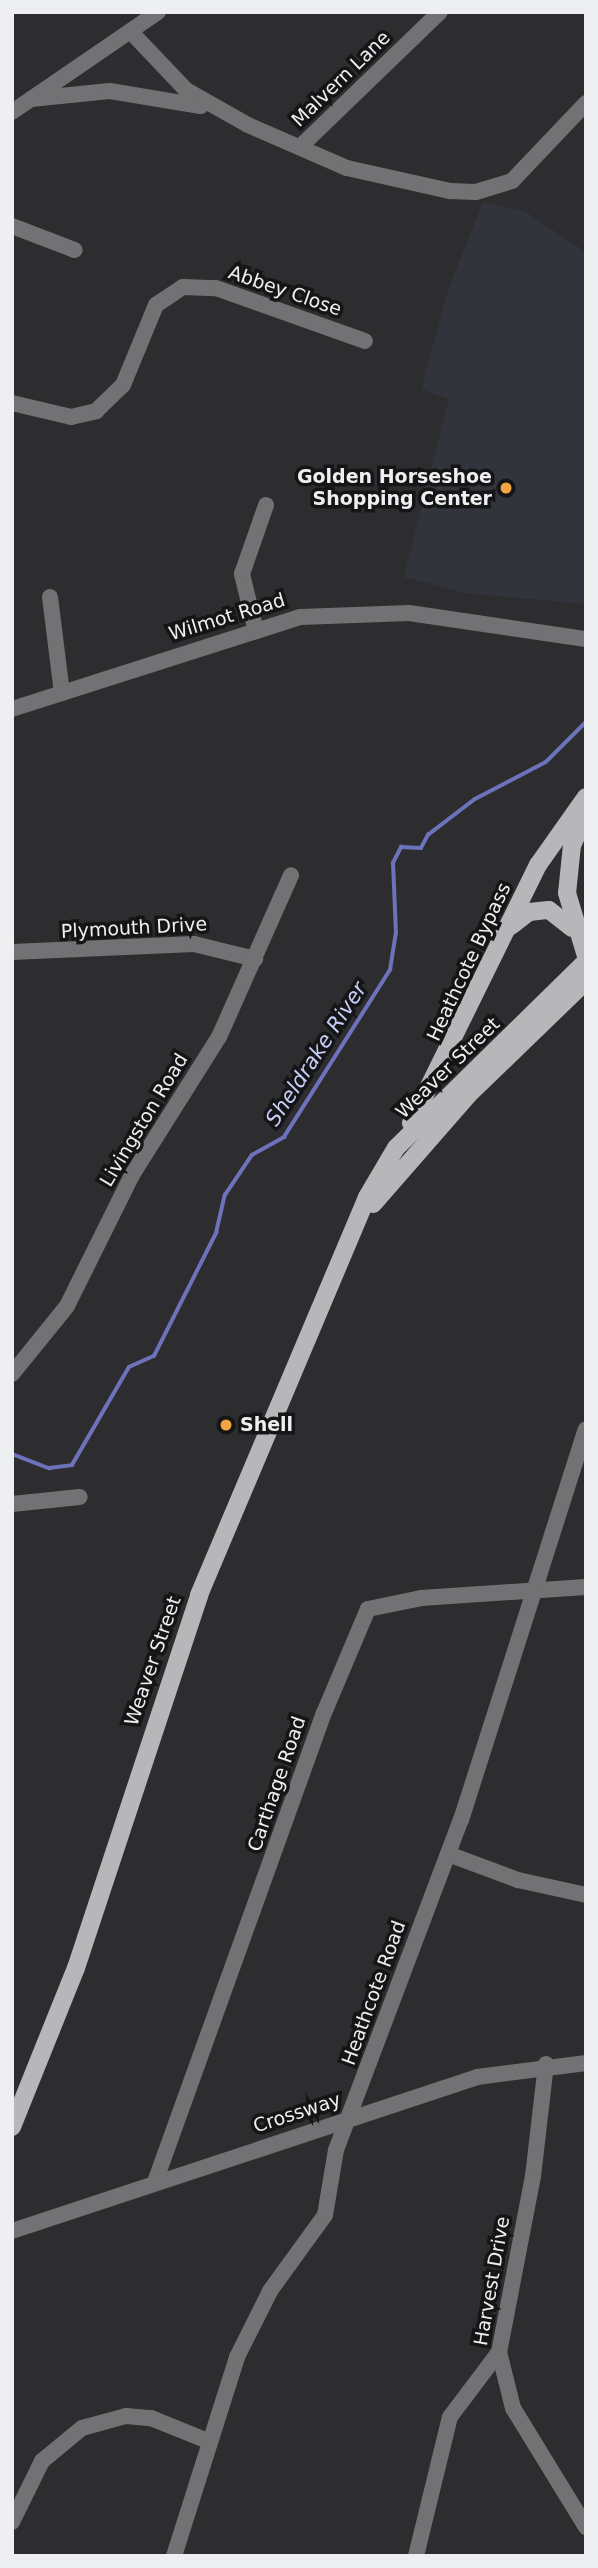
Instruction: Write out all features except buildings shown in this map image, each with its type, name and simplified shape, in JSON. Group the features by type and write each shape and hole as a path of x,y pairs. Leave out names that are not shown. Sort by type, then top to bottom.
{"main road":[{"name":"Heathcote Bypass","path":"396,1148 440,1075 501,939 538,865 586,797"},
{"path":"574,931 567,880 586,814"},
{"path":"501,939 520,916 538,910 558,914 574,931 586,956"},
{"name":"Weaver Street","path":"12,2127 76,1968 199,1595 272,1409 360,1218 396,1148 586,961"},
{"name":"Weaver Street","path":"360,1218 468,1095 586,981"}],"street":[{"path":"12,112 158,12"},
{"name":"Malvern Lane","path":"301,146 440,12"},
{"path":"131,32 186,90 230,114 347,169 476,192 521,175 586,103"},
{"path":"31,99 110,91 230,114"},
{"path":"12,226 75,250"},
{"name":"Abbey Close","path":"12,403 71,417 96,411 123,385 156,305 183,286 216,288 365,341"},
{"path":"255,627 242,573 266,505"},
{"path":"50,597 62,693"},
{"name":"Wilmot Road","path":"12,709 255,627 300,617 390,611 586,639"},
{"name":"Livingston Road","path":"12,1374 67,1306 132,1175 219,1037 291,875"},
{"name":"Plymouth Drive","path":"12,952 194,944 255,959"},
{"name":"Heathcote Road","path":"174,2556 208,2441 258,2309 325,2215 349,2118 448,1854 586,1429"},
{"path":"12,1504 80,1497"},
{"name":"Carthage Road","path":"155,2182 357,1626 376,1605 586,1587"},
{"path":"448,1854 586,1895"},
{"name":"Crossway","path":"17,2224 477,2077 546,2064 586,2063"},
{"name":"Harvest Drive","path":"546,2064 533,2176 499,2352 513,2408 586,2527"},
{"path":"416,2556 450,2417 499,2352"},
{"path":"12,2522 42,2461 82,2428 126,2416 151,2418 208,2441"}],"shaded area":[{"name":"Golden Horseshoe Shopping Center","path":"483,202 526,212 586,252 586,604 465,593 404,577 449,399 421,389 448,290"}],"waterway":[{"name":"Sheldrake River","path":"12,1454 49,1468 72,1465 129,1367 154,1356 216,1233 225,1195 252,1155 284,1137 390,970 396,934 393,863 401,847 421,848 428,835 475,799 546,762 586,722"}],"place":[{"name":"Golden Horseshoe Shopping Center","path":"506,488"},
{"name":"Shell","path":"226,1425"}]}
